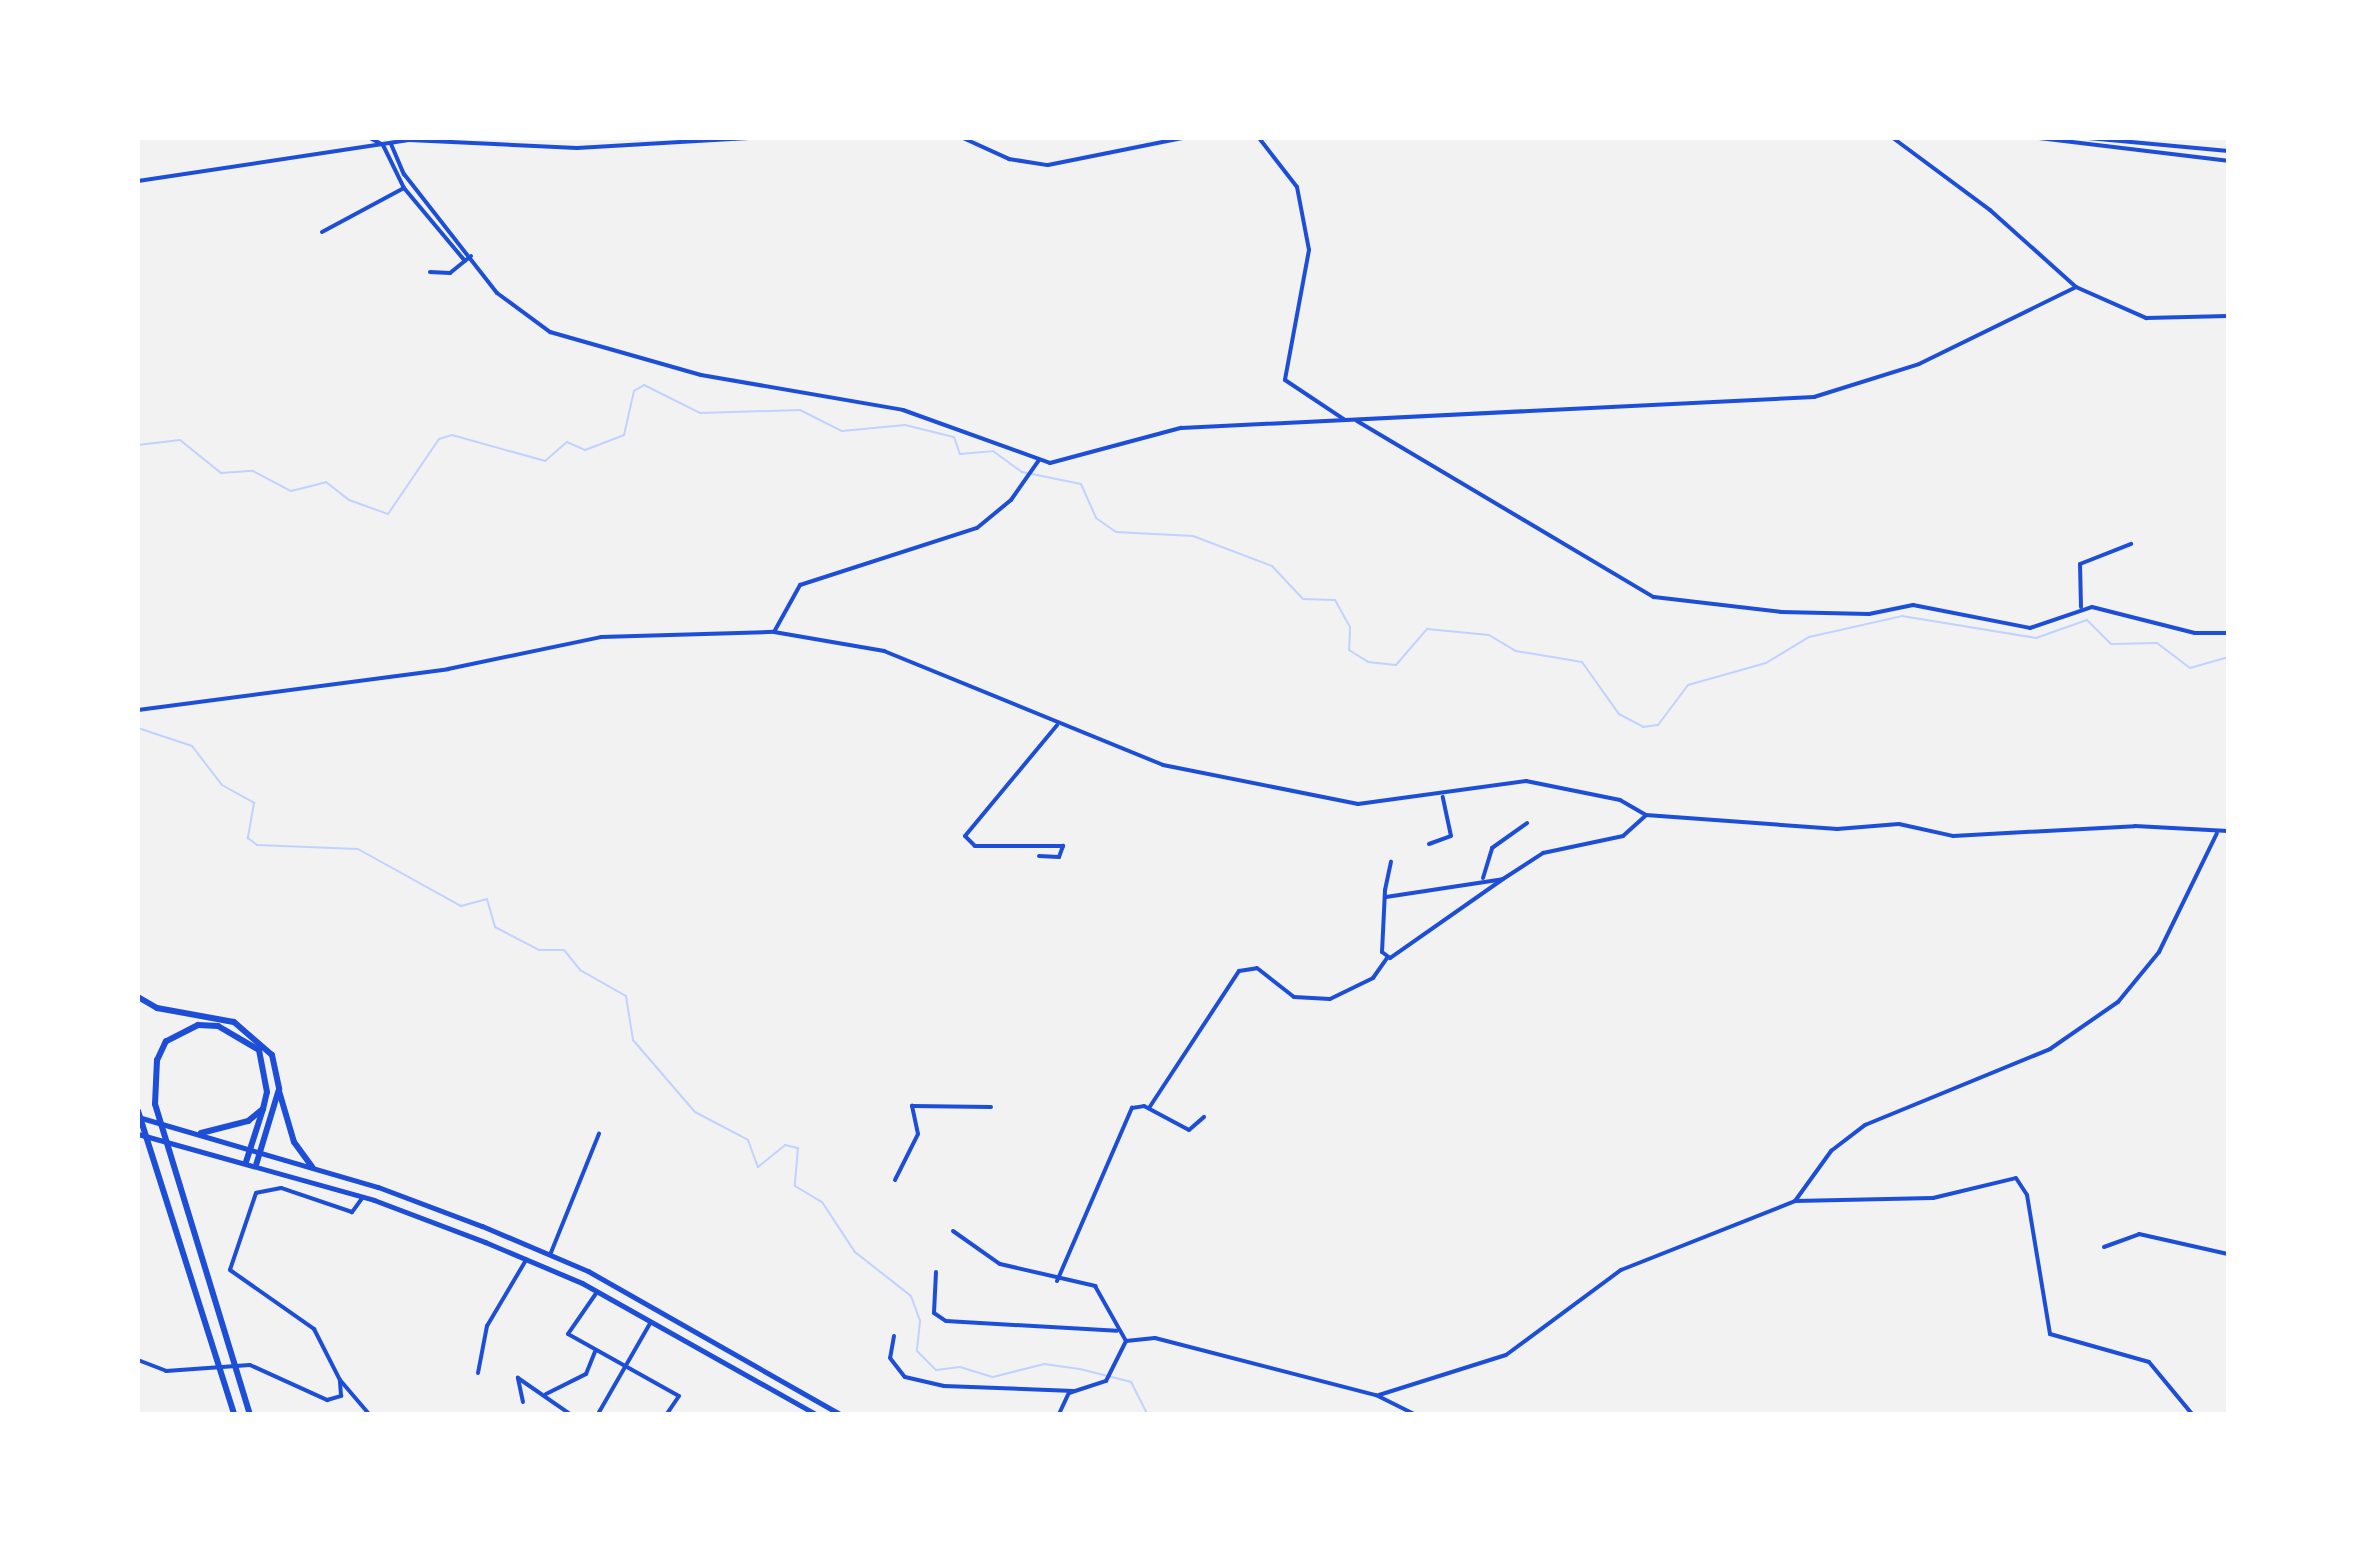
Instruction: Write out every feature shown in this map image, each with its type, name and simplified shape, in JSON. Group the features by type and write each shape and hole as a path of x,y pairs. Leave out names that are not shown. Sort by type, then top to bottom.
{"highway":[{"path":"138,997 157,1008 234,1022 256,1035 272,1055 289,1132 312,1167"},
{"path":"246,1162 263,1109 269,1076 259,1050 208,1026 166,1041 157,1060 155,1104 250,1414"},
{"path":"256,1165 279,1089"},
{"path":"201,1133 232,1129 263,1109"},
{"path":"138,1111 234,1414"}],"main road":[{"path":"138,1117 312,1167 550,1255 840,1414"},
{"path":"138,1134 363,1197 526,1260 597,1292 815,1414"}],"street":[{"path":"370,138 383,145 404,188 465,261"},
{"path":"138,181 391,144 494,139 601,148 749,138"},
{"path":"963,138 1009,159 1048,165 1182,138"},
{"path":"1259,138 1297,187 1309,250 1285,380 1347,422"},
{"path":"1893,138 1990,210 2076,287 2146,318 2228,316"},
{"path":"2039,138 2228,161"},
{"path":"2088,138 2228,151"},
{"path":"391,144 404,174 519,314 567,339 701,375 903,410 1039,460 1062,462 1181,428 1814,397 1919,364 2076,287"},
{"path":"322,232 404,188"},
{"path":"430,272 450,273 471,256"},
{"path":"1357,421 1654,597 1781,612 1869,614 1913,605 2030,628 2081,607 2195,633 2228,633"},
{"path":"774,632 800,585 977,528 1011,500 1039,460"},
{"path":"2081,607 2080,564 2131,544"},
{"path":"138,710 448,669 601,637 774,632 884,651 1057,725 1163,765 1279,793 1358,804 1443,797 1493,784 1549,782 1620,800 1646,815 1837,829 1899,824 1953,836 2135,826 2217,833 2228,831"},
{"path":"1039,856 1059,857 1063,846 975,846 965,836 1057,725"},
{"path":"1429,844 1451,836 1443,797"},
{"path":"1149,1108 1239,971 1257,968 1294,997 1330,999 1373,978 1387,958 1543,853 1623,836 1646,815"},
{"path":"1483,878 1492,848 1527,823"},
{"path":"1795,1201 1831,1151 1865,1125 2050,1049 2118,1002 2159,952 2217,833"},
{"path":"1387,958 1386,897 1391,862"},
{"path":"1386,897 1483,878 1503,879"},
{"path":"895,1180 918,1134 912,1106 939,1101 991,1107"},
{"path":"1057,1281 1132,1108 1149,1108 1189,1130 1204,1117"},
{"path":"550,1255 599,1134"},
{"path":"1376,1395 1506,1355 1621,1270 1795,1201 1933,1198 2020,1179 2050,1334 2149,1362 2192,1414"},
{"path":"363,1197 352,1212 281,1188 256,1193 230,1270 314,1329 340,1380 369,1414"},
{"path":"953,1231 990,1259 1057,1281 1095,1286 1117,1331 1126,1341"},
{"path":"2104,1247 2139,1234 2228,1254"},
{"path":"478,1373 487,1326 526,1260"},
{"path":"936,1272 934,1313 946,1321 1117,1331"},
{"path":"597,1292 568,1334 595,1352 679,1396 667,1414"},
{"path":"598,1414 651,1322"},
{"path":"894,1336 890,1358 905,1377 944,1386 1074,1391 1106,1381 1126,1341"},
{"path":"1126,1341 1172,1339 1376,1395 1414,1414"},
{"path":"546,1394 586,1374 595,1352"},
{"path":"138,1360 166,1371 250,1365 327,1400 341,1396 340,1380"},
{"path":"523,1402 518,1378 546,1394 570,1414"},
{"path":"1059,1414 1074,1391"}],"waterway":[{"path":"138,445 180,440 221,473 253,471 291,491 326,482 349,500 388,514 439,439 452,435 545,461 567,442 585,450 624,435 634,391 644,385 700,413 800,410 842,431 905,425 954,437 960,454 993,451 1022,472 1081,484 1096,518 1116,532 1193,536 1272,566 1303,599 1335,600 1350,627 1349,650 1368,662 1396,665 1427,629 1489,635 1516,651 1582,662 1619,714 1643,727 1658,725 1688,685 1766,663 1809,637 1902,616 2036,638 2087,620 2111,644 2157,643 2190,668 2228,657"},
{"path":"138,728 192,746 222,785 254,803 248,838 257,845 358,849 461,906 487,899 495,927 539,950 564,950 580,970 626,996 633,1040 695,1112 748,1140 758,1167 785,1145 798,1148 795,1186 822,1202 855,1252 911,1296 920,1321 917,1351 936,1370 960,1367 993,1377 1044,1364 1080,1369 1131,1382 1147,1414"}]}
